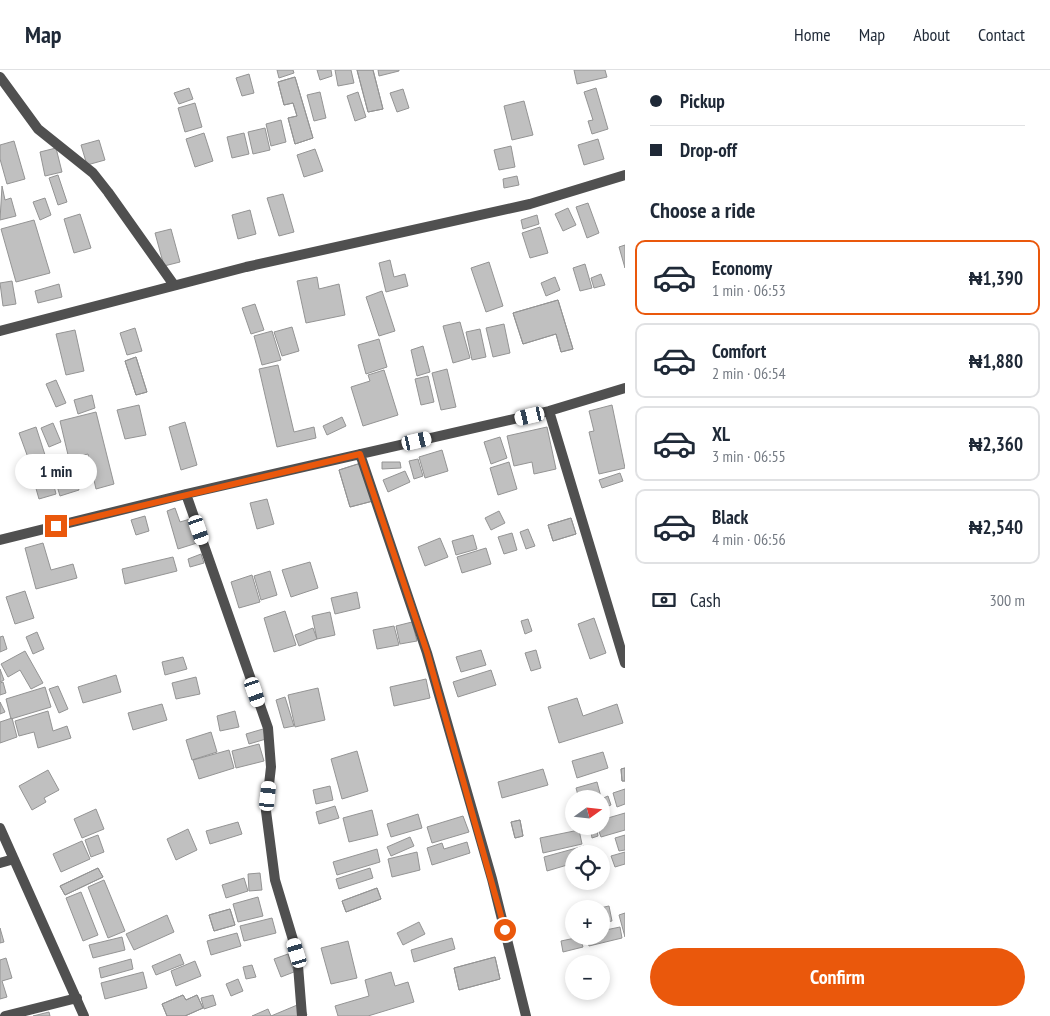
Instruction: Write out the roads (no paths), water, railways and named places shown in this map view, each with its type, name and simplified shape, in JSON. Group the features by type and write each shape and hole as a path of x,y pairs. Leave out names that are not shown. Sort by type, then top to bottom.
{"street":[{"path":"0,77 38,129 93,174 108,192 174,285"},
{"path":"0,331 246,266 530,204 625,175"},
{"path":"0,540 186,494 549,411 625,388"},
{"path":"549,411 625,663"},
{"path":"360,454 427,652 492,879 526,1016"},
{"path":"186,494 268,728 271,767 266,811 275,880 297,953 302,1016"},
{"path":"0,828 84,1016"},
{"path":"0,863 14,859"},
{"path":"6,1016 77,998"}]}
